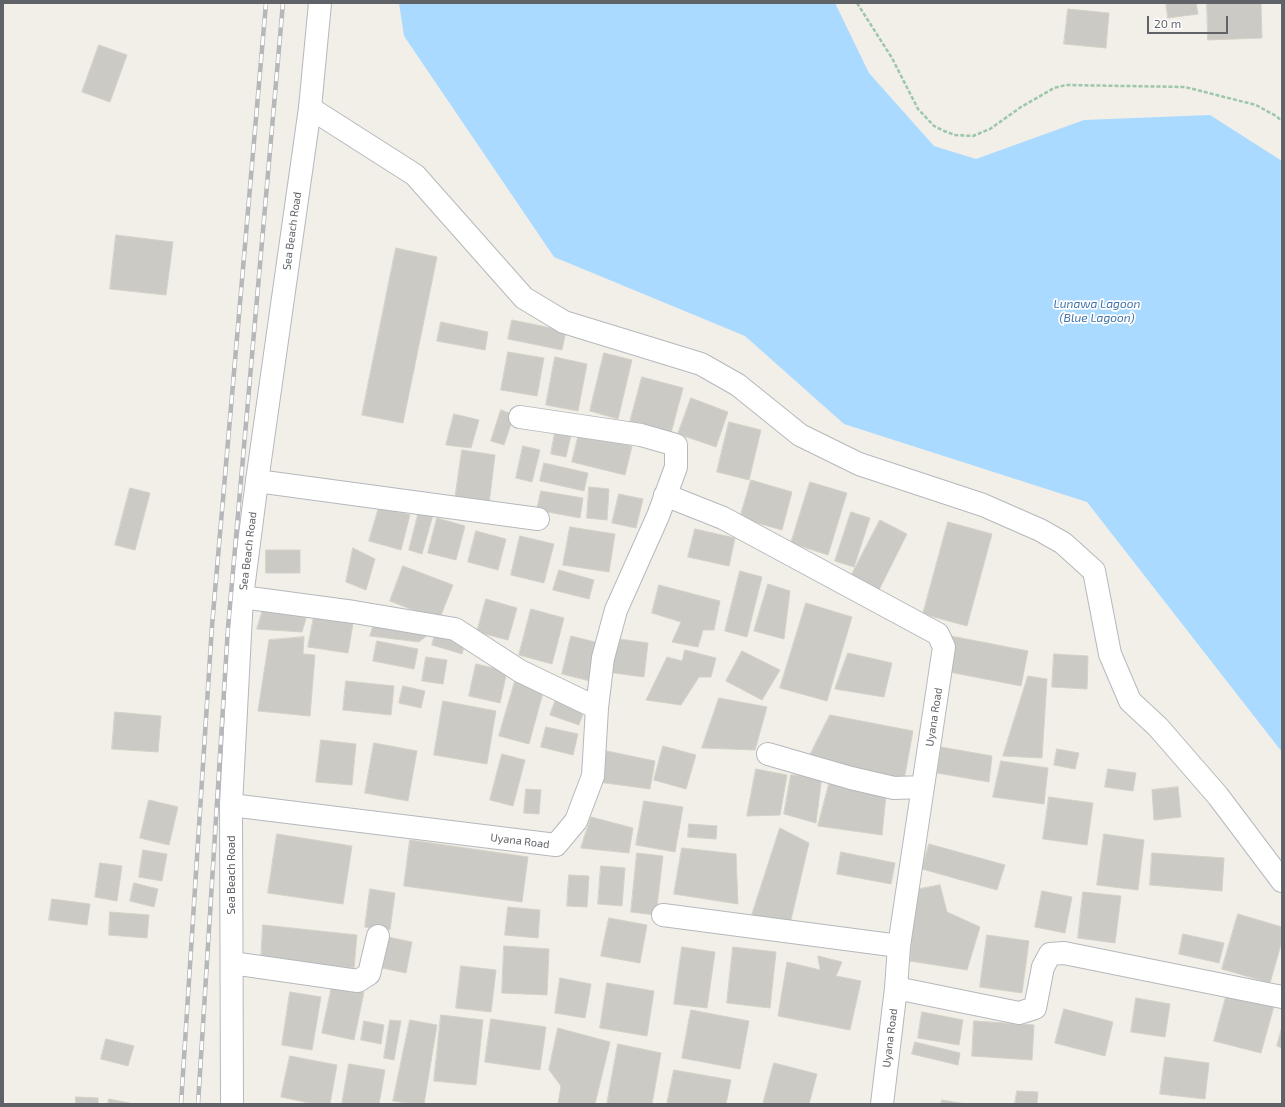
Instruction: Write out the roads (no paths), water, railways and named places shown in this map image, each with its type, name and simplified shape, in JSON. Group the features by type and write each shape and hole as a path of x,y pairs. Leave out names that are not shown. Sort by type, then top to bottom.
{"street":[{"name":"Sea Beach Road","path":"232,1104 231,805 242,597 310,108 320,3"},
{"path":"310,108 415,175 524,298 564,322 701,364 738,385 800,435 858,464 983,505 1040,530 1063,543 1094,571 1110,654 1130,701 1158,727 1218,796 1282,882"},
{"name":"Uyana Road","path":"231,805 556,845 576,821 593,776 597,708 603,658 616,610 658,516 676,467 676,445 641,435 520,417"},
{"path":"257,481 538,519"},
{"name":"Uyana Road","path":"665,495 723,518 938,634 944,647 899,946 896,988 882,1104"},
{"path":"242,597 354,612 456,628 520,671 597,708"},
{"path":"768,754 851,778 894,788 923,787"},
{"path":"663,915 899,946"},
{"path":"232,963 358,981 369,974 378,936"},
{"path":"896,988 1020,1013 1035,1008 1043,967 1050,954 1064,953 1282,996"}],"water":[{"name":"Lunawa Lagoon (Blue Lagoon)","path":"399,3 835,3 869,73 934,146 976,159 1084,120 1210,115 1282,161 1282,752 1087,502 844,424 745,336 554,257 404,36"}],"railway":[{"path":"181,1104 212,626 266,3"},
{"path":"198,1104 228,628 283,3"}]}
